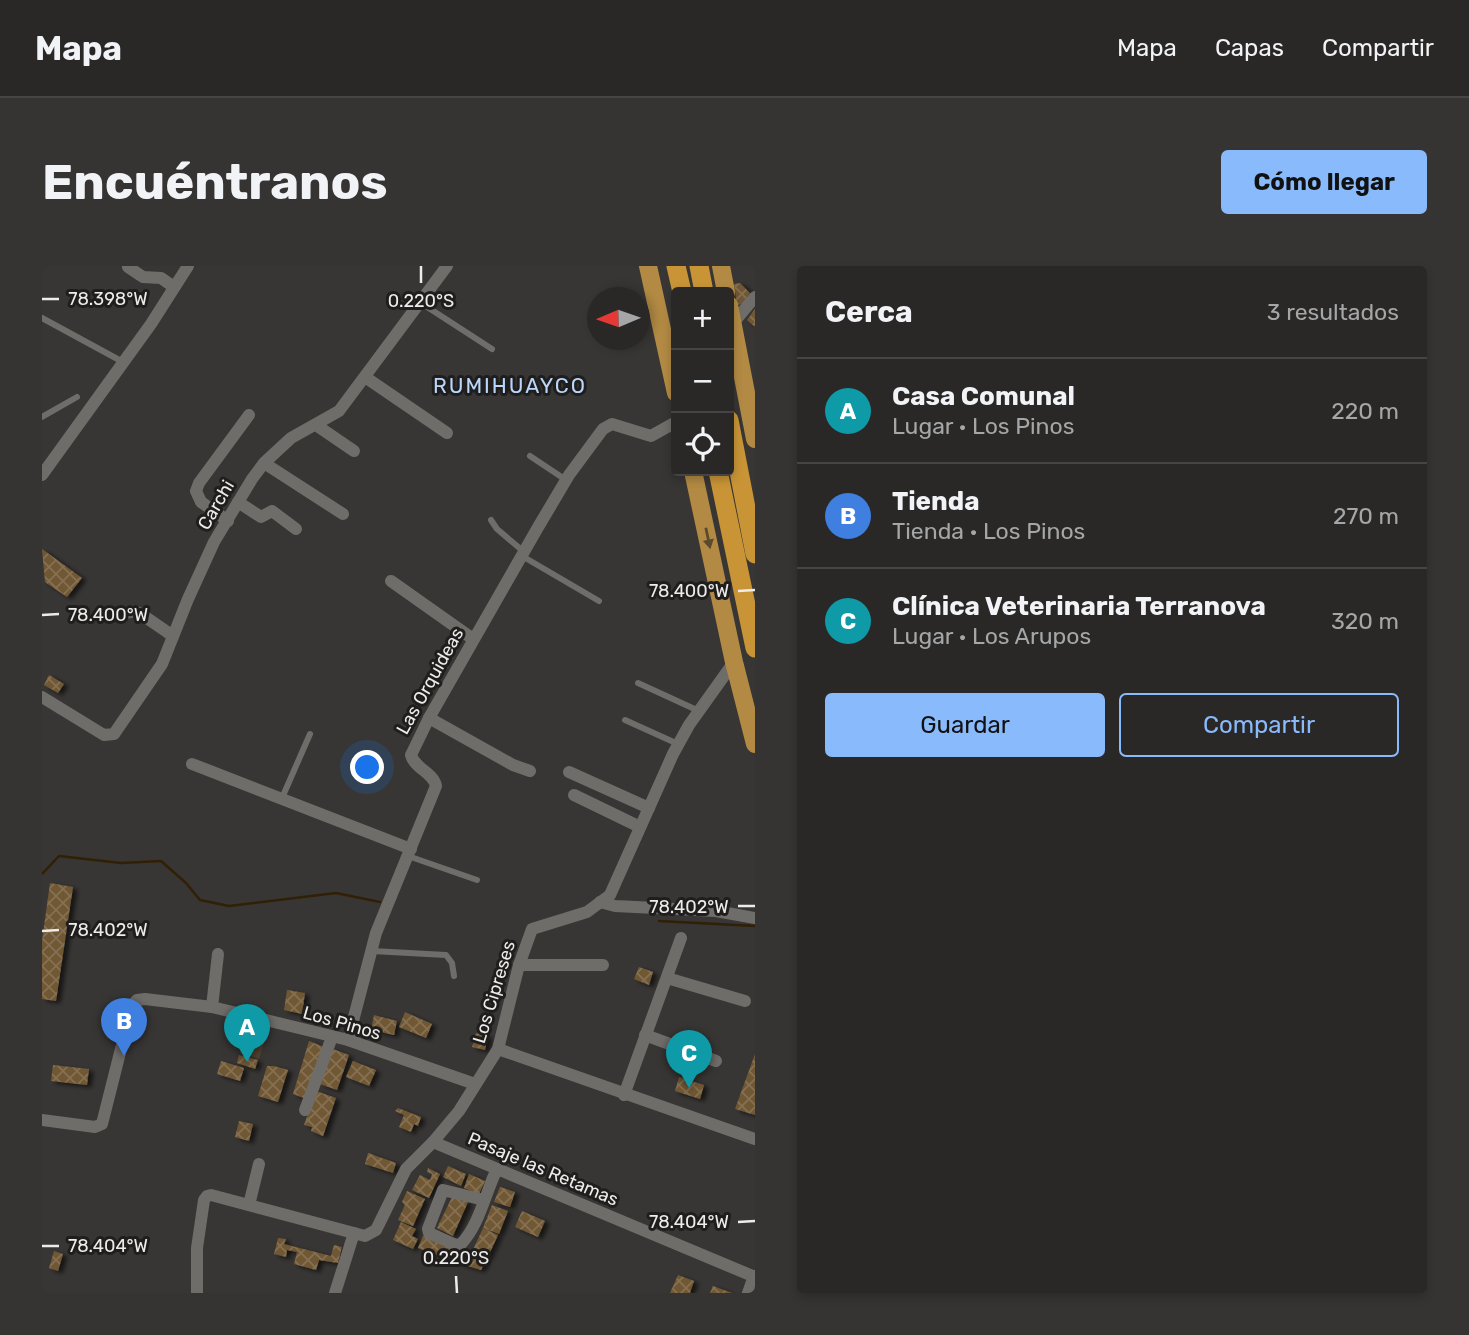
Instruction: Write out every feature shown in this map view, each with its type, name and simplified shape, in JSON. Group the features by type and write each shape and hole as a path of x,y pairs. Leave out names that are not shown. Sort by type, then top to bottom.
{"highway":[{"path":"676,266 681,287"},
{"path":"698,266 703,287"},
{"path":"734,446 755,554"},
{"path":"719,476 755,648"}],"main road":[{"path":"648,266 671,370"},
{"path":"721,266 725,287"},
{"path":"734,328 755,439"},
{"path":"694,476 734,662 755,744"}],"street":[{"path":"42,474 188,266"},
{"name":"Carchi","path":"42,697 104,735 114,734 162,664 214,542 252,478 264,463 292,438 339,411 447,266"},
{"path":"128,267 143,277 161,278 174,287"},
{"path":"734,322 755,298"},
{"path":"365,377 447,433"},
{"path":"228,521 201,502 196,491 199,483 249,415"},
{"name":"Las Orquideas","path":"348,1041 376,933 436,786 435,780 412,761 411,755 429,718 566,480 607,425 612,424 652,436 671,425"},
{"path":"316,425 354,451"},
{"path":"264,463 342,514"},
{"path":"238,502 261,517 275,512 296,529"},
{"path":"391,581 473,639"},
{"path":"125,613 135,611 173,636"},
{"name":"Los Cipreses","path":"354,1233 365,1236 376,1230 406,1169 459,1111 498,1048 519,965 532,929 587,912 610,895 678,744 734,662"},
{"path":"429,718 513,765 530,771"},
{"path":"192,764 410,853"},
{"path":"569,772 649,808"},
{"path":"574,794 640,827"},
{"path":"600,902 615,906 716,911 755,918"},
{"path":"624,1095 681,938"},
{"path":"212,1007 218,954"},
{"path":"519,965 603,965"},
{"path":"667,978 745,1001"},
{"name":"Los Pinos","path":"42,1120 95,1127 102,1124 132,1005 137,1000 145,999 212,1007 348,1041 475,1084"},
{"path":"645,1035 716,1061"},
{"path":"305,1111 332,1037"},
{"path":"498,1048 624,1095 755,1139"},
{"name":"Pasaje las Retamas","path":"433,1142 755,1276"},
{"path":"249,1205 259,1164"},
{"path":"484,1200 443,1190 428,1229 429,1233 456,1245 461,1244 470,1233 484,1200 497,1169"},
{"path":"197,1293 197,1248 204,1200 211,1195 354,1233 335,1293"},
{"path":"748,1293 755,1276"}],"lane":[{"path":"421,303 492,349"},
{"path":"42,318 123,362"},
{"path":"42,415 77,397"},
{"path":"530,456 566,480"},
{"path":"491,520 522,553 599,601"},
{"path":"638,683 699,711"},
{"path":"625,720 678,744"},
{"path":"282,800 310,734"},
{"path":"410,853 477,880"},
{"path":"372,951 446,955 452,963 454,976"}],"shaded area":[{"path":"248,1024 268,1030 259,1059 240,1053"}],"building":[{"path":"740,283 750,293 742,304 737,305 734,284"},
{"path":"755,309 755,327 747,320"},
{"path":"42,549 82,578 67,597 45,582"},
{"path":"49,675 64,684 58,693 44,685"},
{"path":"50,883 73,887 56,1001 42,999 42,941"},
{"path":"639,967 653,972 649,985 634,979"},
{"path":"287,990 305,993 302,1014 284,1010"},
{"path":"405,1012 432,1024 426,1038 399,1027"},
{"path":"374,1015 397,1021 394,1035 371,1030"},
{"path":"476,1033 488,1036 485,1050 472,1047"},
{"path":"309,1041 324,1047 304,1098 293,1094"},
{"path":"330,1048 349,1055 337,1090 320,1084"},
{"path":"755,1054 755,1115 735,1109"},
{"path":"239,1055 258,1060 255,1069 237,1063"},
{"path":"221,1061 244,1068 240,1081 217,1074"},
{"path":"353,1061 376,1070 369,1086 346,1077"},
{"path":"53,1065 89,1069 87,1085 51,1081"},
{"path":"267,1066 288,1070 278,1102 258,1096"},
{"path":"679,1077 704,1085 700,1099 675,1091"},
{"path":"316,1091 336,1098 323,1136 311,1131 312,1127 304,1125"},
{"path":"398,1108 421,1117 418,1126 414,1124 411,1132 399,1127 404,1115 395,1111"},
{"path":"239,1121 253,1124 249,1141 235,1137"},
{"path":"368,1153 396,1163 393,1173 365,1164"},
{"path":"448,1166 466,1174 461,1186 443,1177"},
{"path":"428,1168 440,1174 429,1198 412,1190 420,1175 430,1180 432,1174 427,1172"},
{"path":"469,1174 485,1181 479,1194 464,1188"},
{"path":"500,1187 515,1192 510,1207 494,1202"},
{"path":"407,1191 425,1199 413,1226 398,1220 405,1205 402,1202"},
{"path":"453,1195 468,1202 453,1236 437,1228"},
{"path":"492,1205 508,1211 499,1234 483,1228"},
{"path":"522,1211 545,1221 538,1237 515,1227"},
{"path":"401,1222 416,1229 412,1236 418,1239 413,1249 393,1240"},
{"path":"483,1228 498,1235 487,1259 472,1252"},
{"path":"423,1236 462,1251 457,1263 418,1248"},
{"path":"278,1238 286,1239 284,1244 331,1256 334,1245 342,1247 338,1263 319,1260 316,1270 294,1264 297,1252 287,1250 286,1257 274,1254"},
{"path":"54,1251 63,1254 58,1271 49,1268"},
{"path":"470,1253 486,1260 481,1270 461,1264 464,1255 469,1256"},
{"path":"678,1275 694,1281 690,1293 670,1293"},
{"path":"713,1286 732,1293 710,1293"}],"waterway":[{"path":"42,874 59,856 121,863 161,861 186,883 200,900 229,906 336,893 380,902"},
{"path":"659,921 755,926"}],"place":[{"name":"Tienda","path":"124,1056"},
{"name":"Casa Comunal","path":"247,1062"},
{"name":"Clínica Veterinaria Terranova","path":"689,1088"}],"district":[{"name":"RUMIHUAYCO","path":"510,386"}]}
